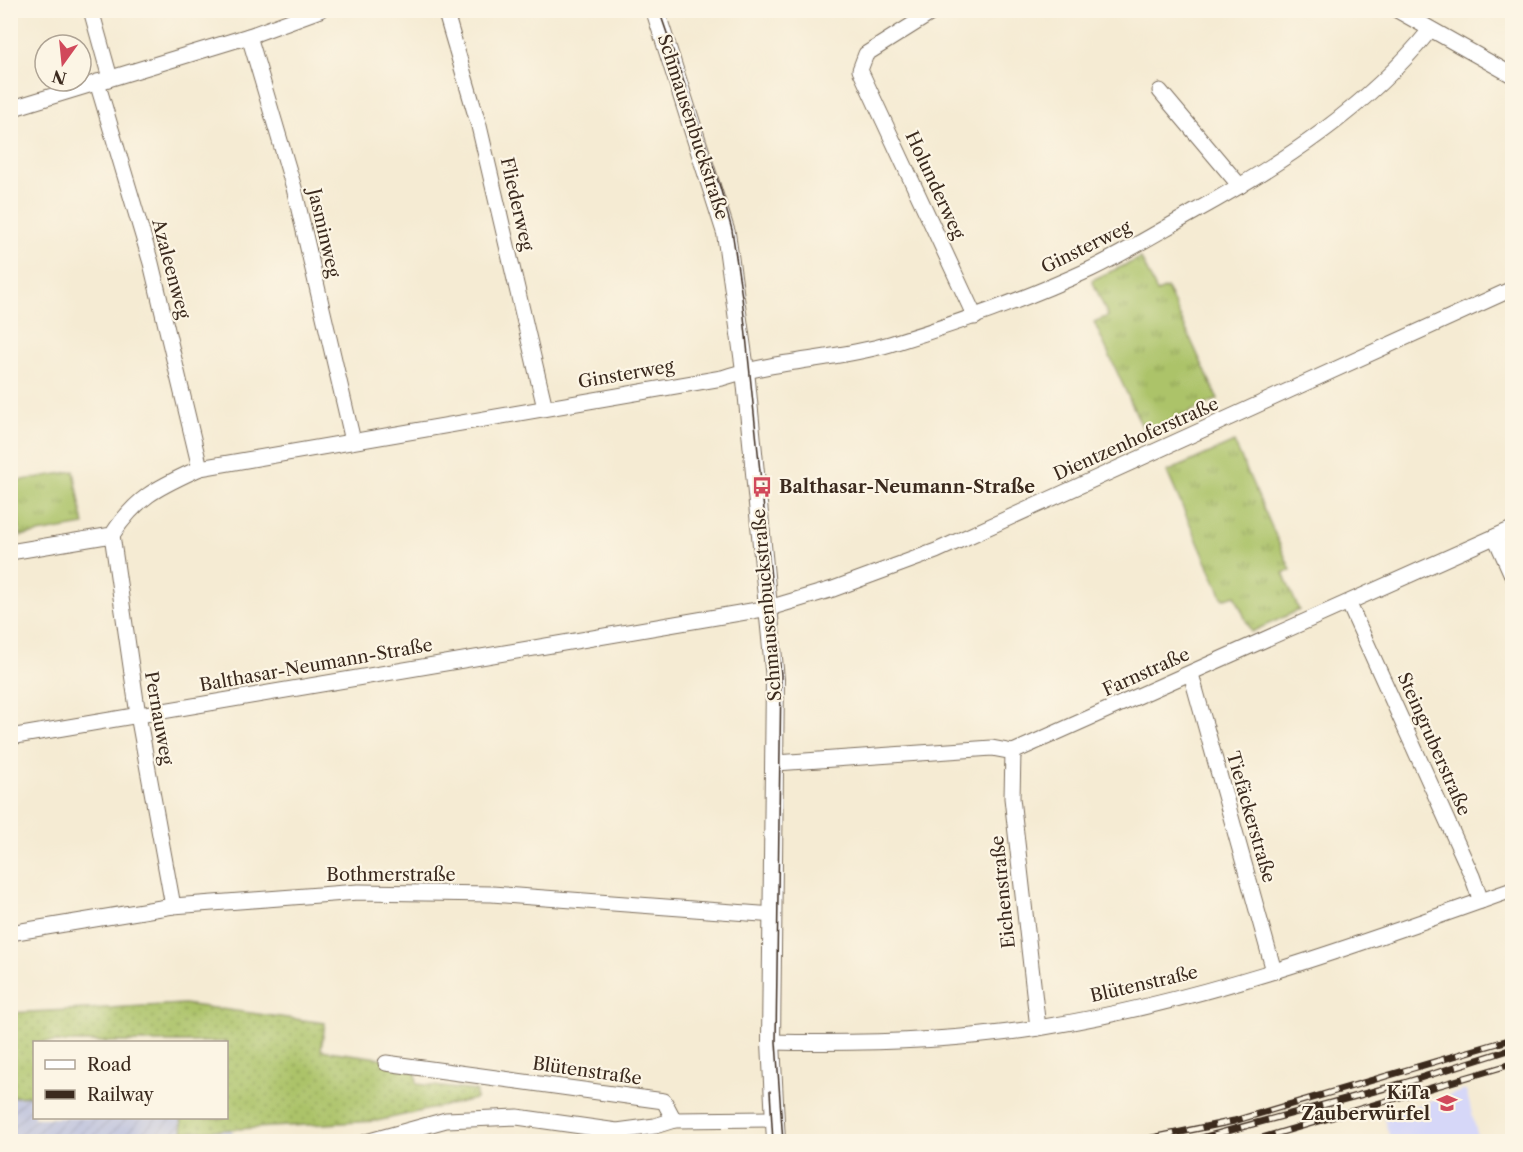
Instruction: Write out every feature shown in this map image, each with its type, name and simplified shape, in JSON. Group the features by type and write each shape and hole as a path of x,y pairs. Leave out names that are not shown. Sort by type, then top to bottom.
{"street":[{"name":"Azaleenweg","path":"91,10 104,80 200,468"},
{"name":"Fliederweg","path":"445,10 479,126 544,408"},
{"name":"Schmausenbuckstraße","path":"655,10 726,233 737,298 745,370 775,679 776,764 771,1042 776,1142"},
{"name":"Holunderweg","path":"936,10 866,54 860,70 975,317"},
{"path":"1397,10 1512,75"},
{"path":"10,109 249,36 312,12"},
{"name":"Ginsterweg","path":"112,536 124,516 149,492 200,468 722,378 745,370 866,350 975,317 1093,268 1240,186 1327,129 1415,49 1430,30"},
{"name":"Jasminweg","path":"249,36 294,188 353,441"},
{"path":"1160,91 1240,186"},
{"name":"Dientzenhoferstraße","path":"769,608 833,589 936,551 1512,289"},
{"name":"Farnstraße","path":"1013,752 1512,529"},
{"path":"10,552 112,536"},
{"name":"Pernauweg","path":"112,536 138,715 173,906"},
{"path":"1495,537 1512,576"},
{"name":"Steingruberstraße","path":"1349,603 1467,865 1480,902"},
{"name":"Balthasar-Neumann-Straße","path":"10,738 769,608"},
{"name":"Tiefäckerstraße","path":"1191,674 1274,971"},
{"path":"776,764 992,748 1013,752"},
{"name":"Eichenstraße","path":"1013,752 1012,798 1038,1028"},
{"name":"Blütenstraße","path":"771,1042 912,1042 1038,1028 1177,999 1274,971 1512,890"},
{"name":"Bothmerstraße","path":"10,933 173,906 358,892 515,896 773,915"},
{"name":"Blütenstraße","path":"386,1063 664,1101 674,1120"},
{"path":"366,1142 446,1120 518,1117 617,1131 655,1126 674,1120 774,1119"}],"shaded area":[{"name":"KiTa Zauberwürfel","path":"1466,1090 1479,1141 1391,1141 1383,1116"},
{"path":"33,1096 33,1119 181,1119 183,1132 232,1130 233,1141 11,1142 11,1097"}],"green space":[{"path":"1141,258 1157,292 1167,288 1218,399 1145,433 1094,322 1108,316 1092,280"},
{"path":"1234,442 1291,570 1283,573 1299,610 1251,632 1235,595 1223,599 1167,472"},
{"path":"74,471 84,525 21,536 11,482"},
{"path":"184,1004 325,1023 321,1050 386,1059 416,1073 417,1084 476,1091 476,1099 377,1121 183,1132 181,1119 228,1119 228,1041 33,1041 33,1096 11,1097 11,1013"}],"tram line":[{"path":"659,10 720,187 732,230 742,297 781,675 776,1042 783,1142"},
{"path":"770,1091 773,1142"}],"railway":[{"path":"1133,1142 1234,1121 1512,1039"},
{"path":"1187,1142 1404,1083 1512,1049"},
{"path":"1248,1142 1512,1064"}],"place":[{"name":"Balthasar-Neumann-Straße","path":"762,487"},
{"name":"KiTa Zauberwürfel","path":"1447,1103"}]}
